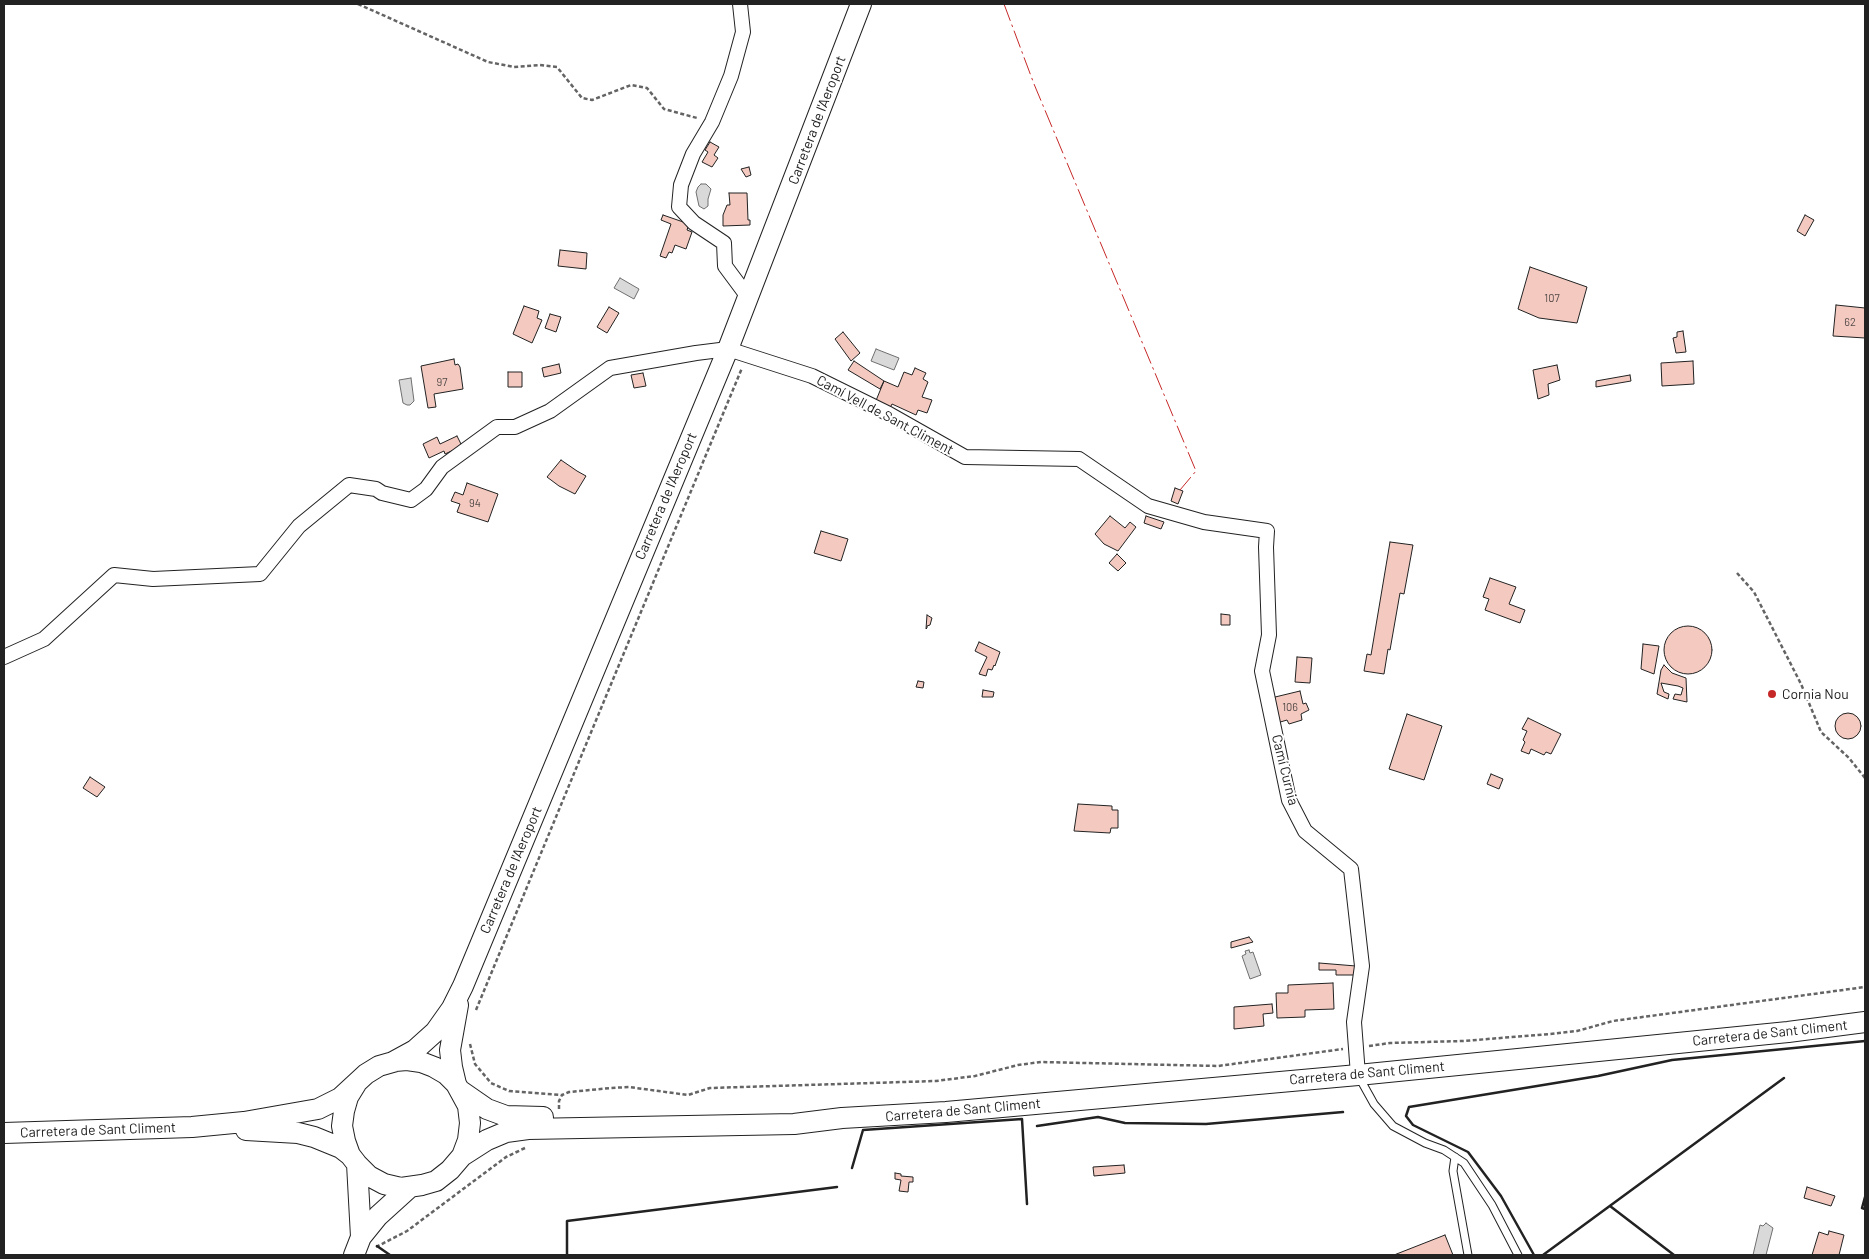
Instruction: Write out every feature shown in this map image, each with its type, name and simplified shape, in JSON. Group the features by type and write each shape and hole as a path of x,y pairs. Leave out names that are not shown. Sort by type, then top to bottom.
{"main road":[{"name":"Carretera de l'Aeroport","path":"463,986 728,349 861,4"},
{"path":"393,1062 415,1050 430,1037 452,1008 463,986"},
{"path":"462,1156 468,1140 470,1123 468,1106 458,1087 452,1067 450,1050 456,1011 463,986"},
{"name":"Carretera de Sant Climent","path":"842,1118 946,1112 1358,1075 1788,1032 1865,1022"},
{"path":"192,1127 244,1122 318,1109 340,1098 366,1074 379,1066 407,1060 434,1066 487,1109 506,1116 792,1114 842,1118"},
{"path":"356,1084 348,1097 342,1126 345,1141 354,1160 362,1248"},
{"path":"192,1127 298,1133 333,1144 354,1160 369,1176 384,1184 401,1188 436,1181 450,1170 462,1156 486,1140 506,1132 528,1129 794,1124 842,1118"},
{"name":"Carretera de Sant Climent","path":"4,1133 192,1127"},
{"path":"362,1248 384,1210 410,1187"}],"street":[{"path":"740,4 743,32 731,76 712,122 693,154 681,185 679,208 694,224 724,243 725,266 748,297"},
{"name":"Camí Vell de Sant Climent","path":"4,657 44,639 114,575 153,580 260,574 299,526 349,485 376,489 382,493 411,500 426,489 442,467 496,427 515,427 550,411 610,368 728,349 812,376 890,414 965,457 1079,458 1148,506 1204,522 1267,531"},
{"name":"Camí Curnia","path":"1267,531 1269,635 1262,671 1289,800 1305,831 1351,869 1362,966 1354,1022 1358,1075"}],"lane":[{"path":"1358,1075 1374,1104 1394,1126 1425,1143 1444,1150 1464,1164 1492,1205 1518,1255"},
{"path":"1455,1157 1453,1171 1468,1255"}],"path":[{"path":"358,4 488,62 514,67 540,65 556,68 582,98 592,100 631,85 646,88 664,109 712,122"},
{"path":"475,1012 747,356"},
{"path":"1737,573 1754,592 1802,684 1821,732 1849,758 1865,778"},
{"path":"470,1042 475,1064 491,1083 509,1092 562,1095 570,1092 629,1087 688,1095 710,1088 936,1081 975,1076 1018,1065 1041,1062 1218,1066 1390,1043 1463,1041 1564,1033 1613,1021 1865,988"},
{"path":"559,1117 559,1101 562,1095"},
{"path":"362,1248 377,1246 407,1231 506,1158 532,1146"}],"shaded area":[{"path":"701,184 706,184 711,189 708,206 704,209 699,206 696,192"},
{"path":"620,278 639,289 634,299 614,288"},
{"path":"876,349 899,358 894,370 871,361"},
{"path":"411,378 414,401 407,405 403,403 399,380"},
{"path":"1249,950 1250,953 1253,952 1261,975 1250,979 1242,956 1246,954 1245,951"},
{"path":"1766,1223 1773,1228 1766,1255 1753,1255 1760,1225 1763,1226"}],"building":[{"path":"710,142 719,147 714,155 718,158 712,167 702,162 708,152 705,150"},
{"path":"749,167 751,175 746,177 741,169"},
{"path":"729,193 747,193 748,220 750,220 750,225 723,226 723,215 727,205 730,205"},
{"path":"663,215 689,224 687,230 692,232 686,249 675,245 672,253 669,252 666,258 660,256 671,224 661,220"},
{"path":"1805,215 1814,220 1805,236 1797,231"},
{"path":"560,250 587,253 586,269 558,266"},
{"path":"1530,267 1587,287 1577,323 1539,318 1518,309"},
{"path":"1836,305 1865,308 1865,338 1833,336"},
{"path":"524,306 539,311 537,318 542,320 532,343 513,334"},
{"path":"609,307 619,313 607,333 597,327"},
{"path":"550,314 561,317 556,332 545,328"},
{"path":"1683,331 1686,352 1676,353 1673,338 1677,337 1677,332"},
{"path":"843,332 860,353 851,361 835,339"},
{"path":"454,359 455,365 458,364 460,367 463,389 434,394 436,407 428,408 421,366"},
{"path":"854,361 884,381 880,389 848,370"},
{"path":"1693,361 1694,384 1662,386 1661,363"},
{"path":"559,364 561,373 544,377 542,368"},
{"path":"1557,365 1560,380 1548,384 1549,395 1538,399 1533,370"},
{"path":"915,368 926,373 923,379 928,382 922,397 932,400 927,413 918,410 916,415 892,404 889,410 875,403 884,381 898,387 904,372 912,375"},
{"path":"508,372 522,372 522,387 508,387"},
{"path":"643,373 646,386 634,388 631,375"},
{"path":"1630,375 1631,381 1596,387 1596,381"},
{"path":"457,436 462,446 445,454 444,451 429,458 423,444 437,437 440,444"},
{"path":"561,460 586,476 575,494 547,477"},
{"path":"467,483 498,494 488,522 457,512 460,504 451,501 455,492 463,495"},
{"path":"1175,488 1183,491 1178,504 1171,501"},
{"path":"1110,516 1125,528 1130,522 1136,527 1118,551 1104,544 1095,534"},
{"path":"1146,516 1164,522 1161,529 1144,523"},
{"path":"821,531 848,539 841,561 814,553"},
{"path":"1390,542 1413,545 1404,594 1400,593 1384,674 1364,671 1367,654 1371,655"},
{"path":"1117,554 1126,563 1118,571 1109,563"},
{"path":"1490,578 1516,587 1509,604 1525,610 1520,623 1485,610 1489,599 1483,597"},
{"path":"1221,614 1230,615 1230,625 1221,625"},
{"path":"927,615 932,618 930,625 926,629"},
{"path":"1683,626 1693,626 1705,633 1712,645 1712,655 1705,667 1693,674 1683,674 1675,670 1668,663 1664,655 1664,645 1668,637 1675,630"},
{"path":"979,642 1000,652 995,666 992,670 988,669 986,676 979,674 987,657 975,651"},
{"path":"1643,644 1659,646 1654,674 1641,669"},
{"path":"1297,657 1312,658 1310,683 1295,682"},
{"path":"1664,665 1672,673 1686,678 1687,702 1673,699 1675,694 1681,695 1683,688 1678,686 1661,683 1664,692 1669,694 1668,699 1657,694 1661,670"},
{"path":"918,681 924,682 923,688 916,687"},
{"path":"983,690 994,692 993,697 982,697"},
{"path":"1300,691 1303,704 1306,703 1309,710 1301,714 1302,720 1289,724 1287,720 1277,723 1271,698"},
{"path":"1848,713 1857,717 1861,726 1857,735 1848,739 1839,735 1835,726 1839,717"},
{"path":"1407,714 1442,726 1424,780 1389,769"},
{"path":"1528,718 1561,734 1551,754 1546,752 1544,755 1531,749 1529,754 1521,751 1527,731 1522,729"},
{"path":"1491,774 1503,779 1499,789 1487,784"},
{"path":"90,777 105,787 97,797 83,788"},
{"path":"1078,804 1112,806 1112,810 1118,810 1118,828 1111,828 1110,833 1074,831"},
{"path":"1249,937 1253,942 1231,948 1231,942"},
{"path":"1319,963 1356,966 1356,975 1336,975 1336,970 1319,970"},
{"path":"1333,983 1334,1009 1305,1010 1305,1017 1277,1018 1276,993 1288,993 1288,985"},
{"path":"1272,1004 1273,1013 1263,1014 1264,1026 1234,1029 1234,1007"},
{"path":"1124,1165 1125,1173 1094,1176 1093,1167"},
{"path":"895,1173 901,1174 901,1176 913,1177 913,1182 909,1182 908,1192 899,1191 901,1180 895,1179"},
{"path":"1807,1187 1835,1196 1831,1206 1804,1198"},
{"path":"1829,1231 1844,1235 1839,1255 1812,1255 1819,1232 1828,1235"},
{"path":"1445,1235 1453,1255 1394,1255"}],"wall":[{"path":"1534,1255 1501,1196 1468,1152 1413,1125 1406,1116 1409,1107 1598,1076 1672,1060 1865,1041"},
{"path":"1543,1255 1784,1078"},
{"path":"1037,1126 1098,1117 1125,1123 1206,1124 1343,1112"},
{"path":"852,1168 863,1130 1022,1119 1027,1204"},
{"path":"567,1255 567,1221 837,1187"},
{"path":"1865,1197 1862,1208 1865,1209"},
{"path":"1610,1206 1674,1255"},
{"path":"377,1246 390,1255"}],"power":[{"path":"1004,4 1034,84 1196,471 1180,490"}],"place":[{"name":"Cornia Nou","path":"1772,694"}]}
